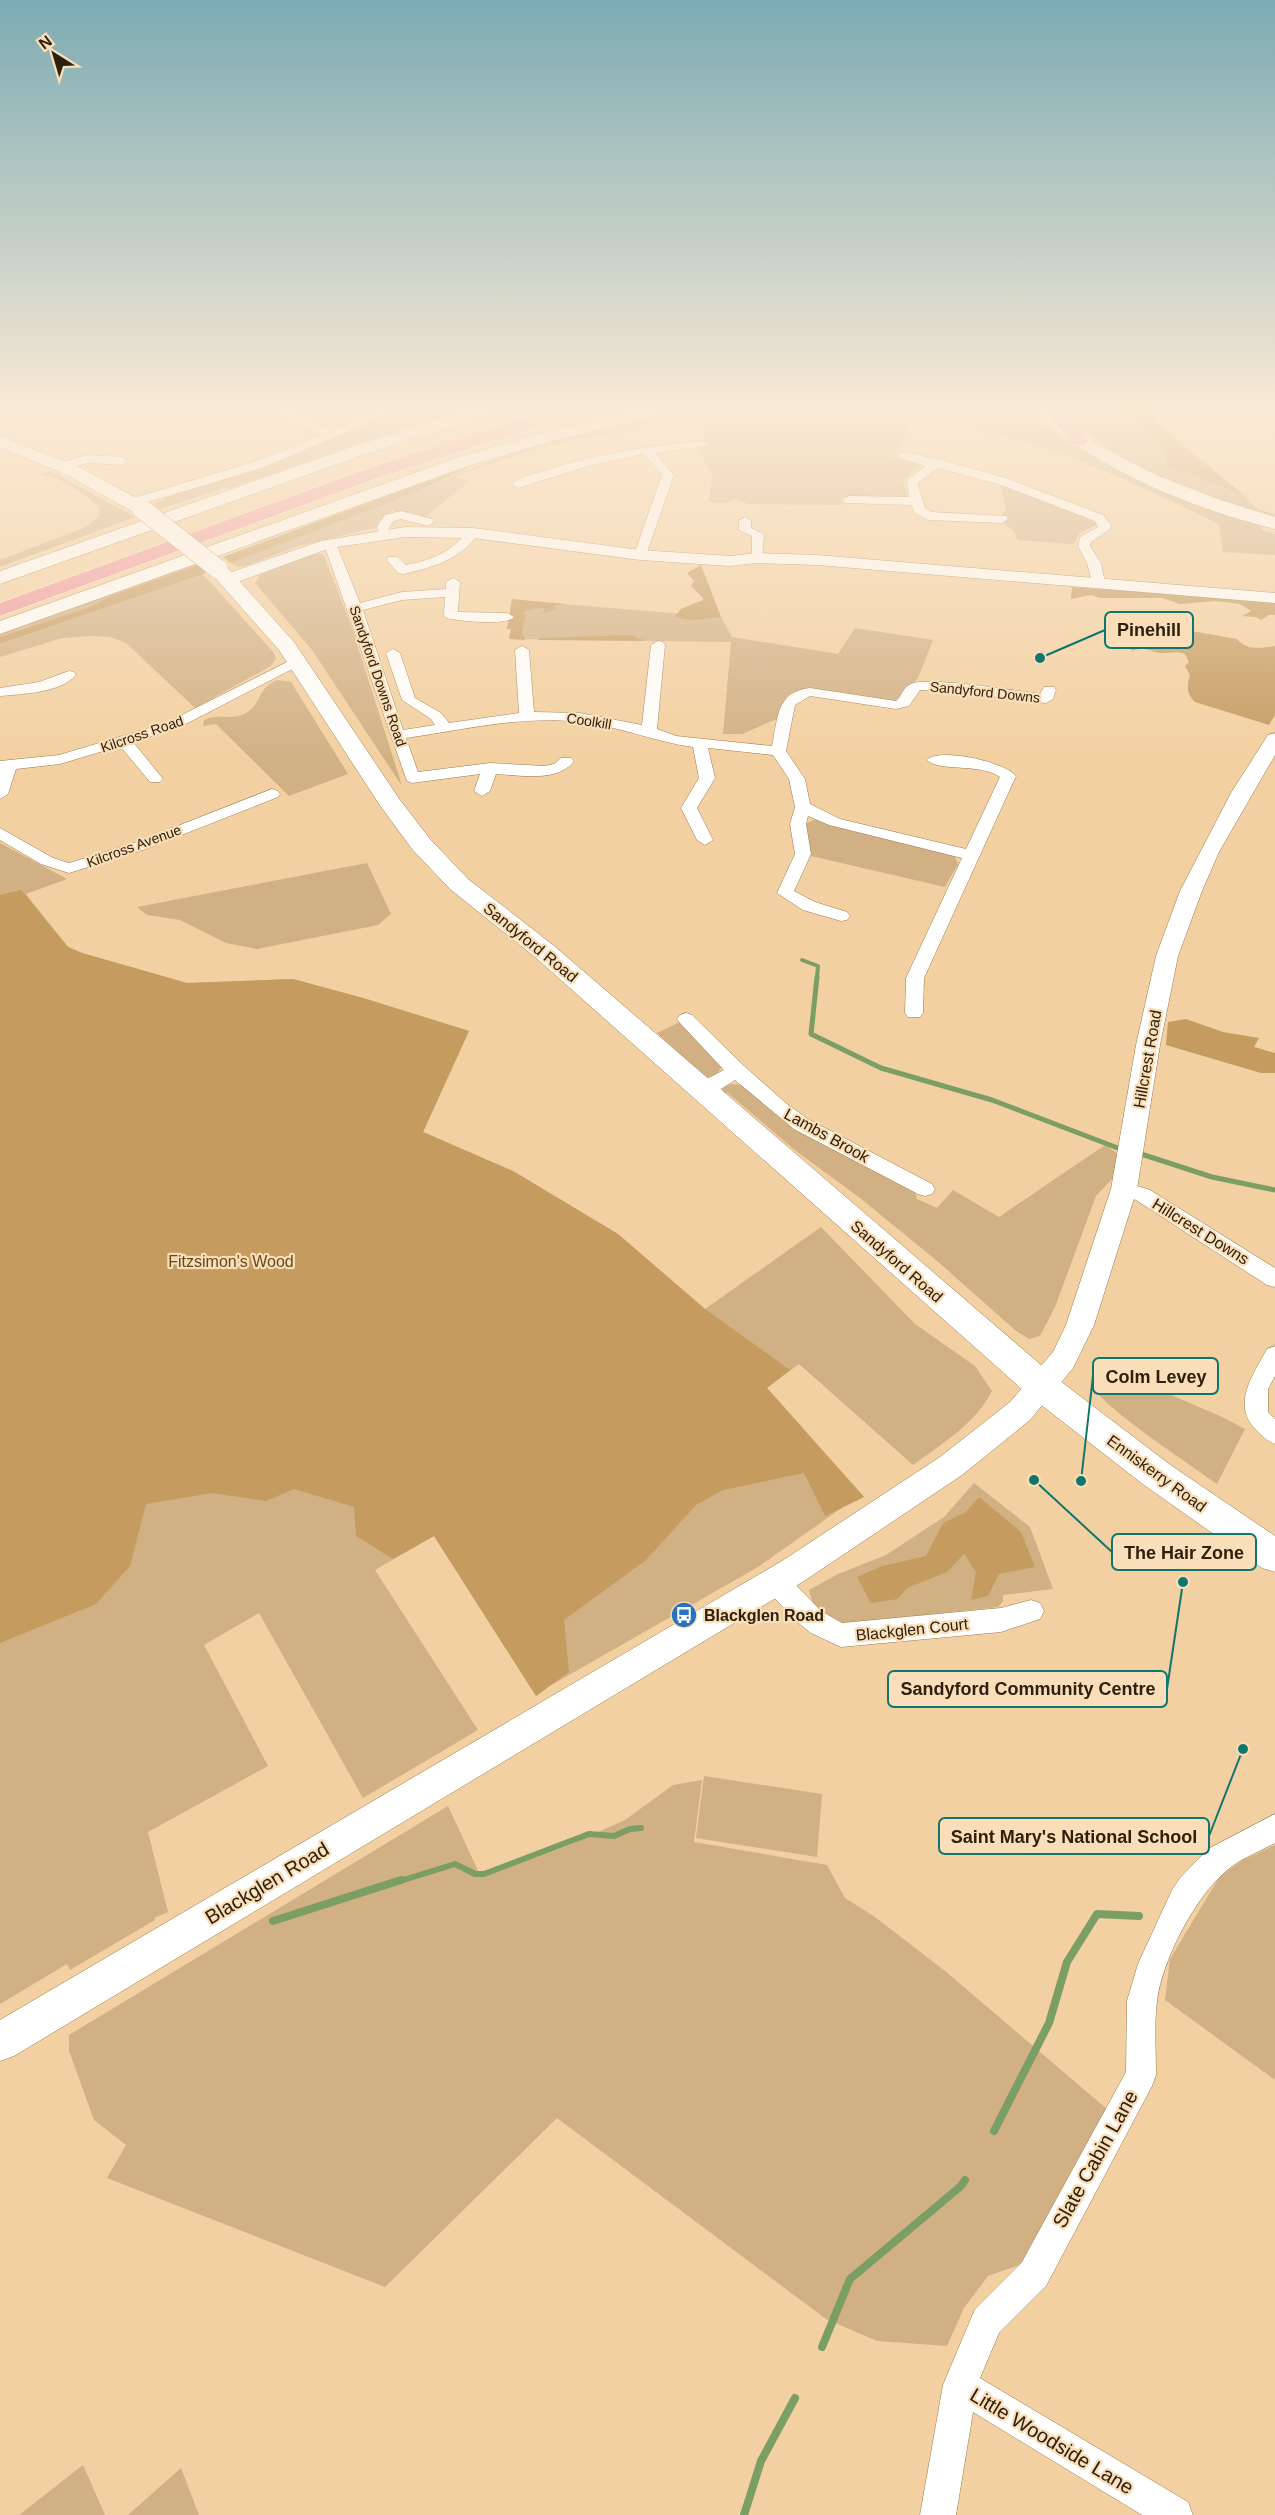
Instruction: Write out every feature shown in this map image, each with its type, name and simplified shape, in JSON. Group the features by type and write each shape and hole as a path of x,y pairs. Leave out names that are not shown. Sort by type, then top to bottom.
{"highway":[{"path":"0,593 194,524"},
{"path":"0,610 238,524"}],"main road":[{"path":"0,578 151,524"},
{"name":"Sandyford Road","path":"160,524 224,574 278,635 399,816 459,884 544,951 1042,1386"},
{"path":"0,628 289,524"},
{"name":"Enniskerry Road","path":"1042,1386 1220,1520 1275,1556"}],"street":[{"path":"384,534 385,524"},
{"path":"640,555 651,524"},
{"path":"745,524 745,530 758,534 757,558"},
{"path":"1098,583 1094,563 1084,546 1085,540 1104,529 1104,524"},
{"path":"224,574 327,544 384,534 443,531 640,555 730,561 757,558 832,561 1275,598"},
{"path":"393,560 397,567 403,570 446,558 463,548 472,533"},
{"name":"Sandyford Downs Road","path":"327,544 332,548 355,608 412,778 490,768"},
{"path":"355,608 402,596 453,587 452,615 507,617"},
{"path":"649,731 658,645"},
{"path":"522,650 527,717"},
{"path":"393,653 409,700 436,716 444,728"},
{"name":"Kilcross Road","path":"5,766 60,759 171,726 297,661"},
{"path":"0,692 36,689 54,684 69,675"},
{"name":"Sandyford Downs","path":"778,751 788,705 802,693 810,692 896,705 904,703 912,689 917,686 957,688 1046,699 1049,690"},
{"name":"Coolkill","path":"398,735 527,717 580,717 649,731 674,740 778,751"},
{"name":"Hillcrest Road","path":"1042,1386 1063,1360 1080,1325 1127,1178 1148,1045 1167,956 1191,891 1209,852 1241,793 1275,739"},
{"path":"124,741 155,779"},
{"path":"700,744 707,778 689,808 705,840"},
{"path":"778,751 797,779 803,807 798,824 803,854 785,892 809,906 841,916"},
{"path":"914,1013 915,978 1008,776 1003,771 992,767 935,760"},
{"path":"482,791 490,768 544,771 553,770 566,761"},
{"path":"0,794 5,766"},
{"name":"Kilcross Avenue","path":"0,833 47,861 69,868 140,846 272,794"},
{"path":"803,807 835,822 971,855"},
{"name":"Lambs Brook","path":"686,1019 737,1071 780,1109 801,1124 925,1189"},
{"path":"702,1090 737,1071"},
{"name":"Hillcrest Downs","path":"1127,1178 1143,1195 1275,1279"},
{"path":"1275,1355 1257,1389 1256,1415 1275,1434"},
{"name":"Blackglen Road","path":"0,2042 776,1582 951,1466 1020,1412 1042,1386"},
{"name":"Blackglen Court","path":"776,1582 819,1627 841,1635 1000,1620 1031,1611"},
{"name":"Slate Cabin Lane","path":"938,2515 960,2385 987,2321 1034,2274 1141,2075 1142,2001 1153,1964 1182,1900 1190,1887 1218,1859 1275,1828"},
{"name":"Little Woodside Lane","path":"960,2385 1175,2515"}],"green space":[{"path":"89,524 115,524 0,567 0,560"},
{"path":"310,524 332,524 231,563 223,557"},
{"path":"330,524 378,524 377,527 298,546 248,565 238,567 231,563"},
{"path":"1097,524 1080,533 1073,544 1018,540 1013,530 1005,525"},
{"path":"1219,524 1255,524 1262,527 1261,530 1275,534 1275,555 1223,552"},
{"path":"314,554 322,554 325,558 352,628 402,786 312,650 255,583 260,575"},
{"path":"194,562 198,565 110,596 92,606 0,637 0,632"},
{"path":"198,565 206,573 0,644 0,637 92,606 110,596"},
{"path":"701,565 721,617 691,620 674,617 681,609 703,600 691,586 694,581 687,573"},
{"path":"203,574 274,653 276,659 271,666 195,708 126,643 110,637 62,638 0,657 0,644"},
{"path":"1072,587 1275,601 1275,615 1269,615 1261,620 1256,617 1242,616 1251,611 1240,604 1216,601 1180,604 1162,598 1101,598 1091,595 1071,599"},
{"path":"512,599 566,604 553,606 556,609 543,613 545,608 522,613 526,615 522,632 525,640 509,639 511,629 507,629"},
{"path":"550,603 721,617 732,637 838,654 855,628 933,640 918,678 900,700 827,691 800,691 787,697 779,718 742,734 723,734 731,642 509,639 511,629 507,629 511,614"},
{"path":"1186,630 1237,639 1250,647 1275,646 1275,715 1269,725 1195,702 1188,689 1190,675 1185,666 1189,662 1185,654 1159,653 1143,649 1133,651 1125,646 1125,638 1148,640 1168,631"},
{"path":"632,635 645,641 537,640 541,638"},
{"path":"278,680 291,682 348,774 289,796 216,724 203,726 204,720 209,718 246,713 255,705 266,687"},
{"path":"813,820 821,820 951,854 958,864 945,887 811,856 806,824"},
{"name":"Fitzsimon's Wood","path":"0,843 67,879 26,894 68,947 82,953 187,983 293,979 469,1031 423,1132 513,1171 618,1234 705,1309 821,1227 915,1324 975,1366 992,1391 985,1403 967,1423 947,1441 913,1465 799,1364 767,1388 864,1497 843,1507 758,1567 536,1696 434,1536 375,1570 478,1730 363,1798 259,1613 204,1645 268,1766 148,1832 168,1912 154,1918 155,1920 70,1970 67,1964 0,2004"},
{"path":"367,863 391,914 378,925 257,949 226,943 180,920 147,915 137,907"},
{"name":"Fitzsimon's Wood","path":"21,890 68,947 82,953 187,983 293,979 469,1031 423,1132 513,1171 618,1234 705,1309 790,1370 767,1388 864,1497 825,1516 804,1473 723,1490 696,1505 646,1560 564,1620 569,1672 536,1696 434,1536 393,1559 356,1536 354,1507 294,1489 266,1501 212,1493 146,1504 130,1566 96,1604 0,1643 0,895"},
{"path":"1186,1019 1223,1032 1259,1038 1254,1047 1275,1053 1275,1073 1261,1073 1166,1045 1168,1022"},
{"path":"682,1021 722,1067 717,1074 706,1078 657,1033"},
{"path":"731,1084 743,1085 915,1192 917,1199 937,1208 953,1190 999,1217 1105,1145 1121,1156 1118,1173 1096,1196 1055,1307 1040,1336 1029,1339 1015,1330 936,1260 860,1198 796,1151 728,1093 722,1092 723,1088"},
{"path":"1095,1362 1245,1429 1217,1484 1129,1421 1099,1395 1091,1382"},
{"path":"974,1483 1030,1527 1053,1589 1003,1595 1003,1601 998,1607 842,1624 814,1607 809,1590 838,1574 886,1555 944,1517"},
{"path":"979,1497 1021,1532 1035,1567 999,1574 988,1596 971,1600 976,1572 964,1554 947,1572 907,1588 898,1599 871,1603 857,1577 882,1566 926,1556 943,1523 966,1512"},
{"path":"704,1776 822,1794 817,1857 696,1838"},
{"path":"702,1780 694,1842 827,1865 845,1898 875,1917 945,1971 1107,2109 1022,2264 988,2276 964,2308 947,2346 877,2341 826,2319 557,2118 385,2287 107,2178 126,2145 94,2120 69,2051 69,2035 448,1806 481,1877 567,1846 625,1820 673,1785"},
{"path":"1275,1845 1275,2080 1165,2000 1170,1959 1220,1876 1243,1860"},
{"path":"83,2465 105,2515 19,2515"},
{"path":"181,2468 199,2515 128,2515"}],"waterway":[{"path":"802,960 818,966 817,978"},
{"path":"817,977 811,1034 881,1068 992,1100 1123,1150"},
{"path":"1138,1153 1212,1177 1275,1190"},
{"path":"397,1882 455,1864 475,1874 484,1874 589,1834 614,1836 630,1829 641,1828"},
{"path":"273,1921 401,1880"},
{"path":"994,2131 1049,2023 1067,1962 1097,1914 1139,1916"},
{"path":"822,2347 850,2279 961,2186 965,2180"},
{"path":"744,2515 761,2461 795,2398"}],"place":[{"name":"Pinehill","path":"1040,658"},
{"name":"The Hair Zone","path":"1034,1480"},
{"name":"Colm Levey","path":"1081,1481"},
{"name":"Sandyford Community Centre","path":"1183,1582"},
{"name":"Blackglen Road","path":"684,1615"},
{"name":"Saint Mary's National School","path":"1243,1749"}]}
